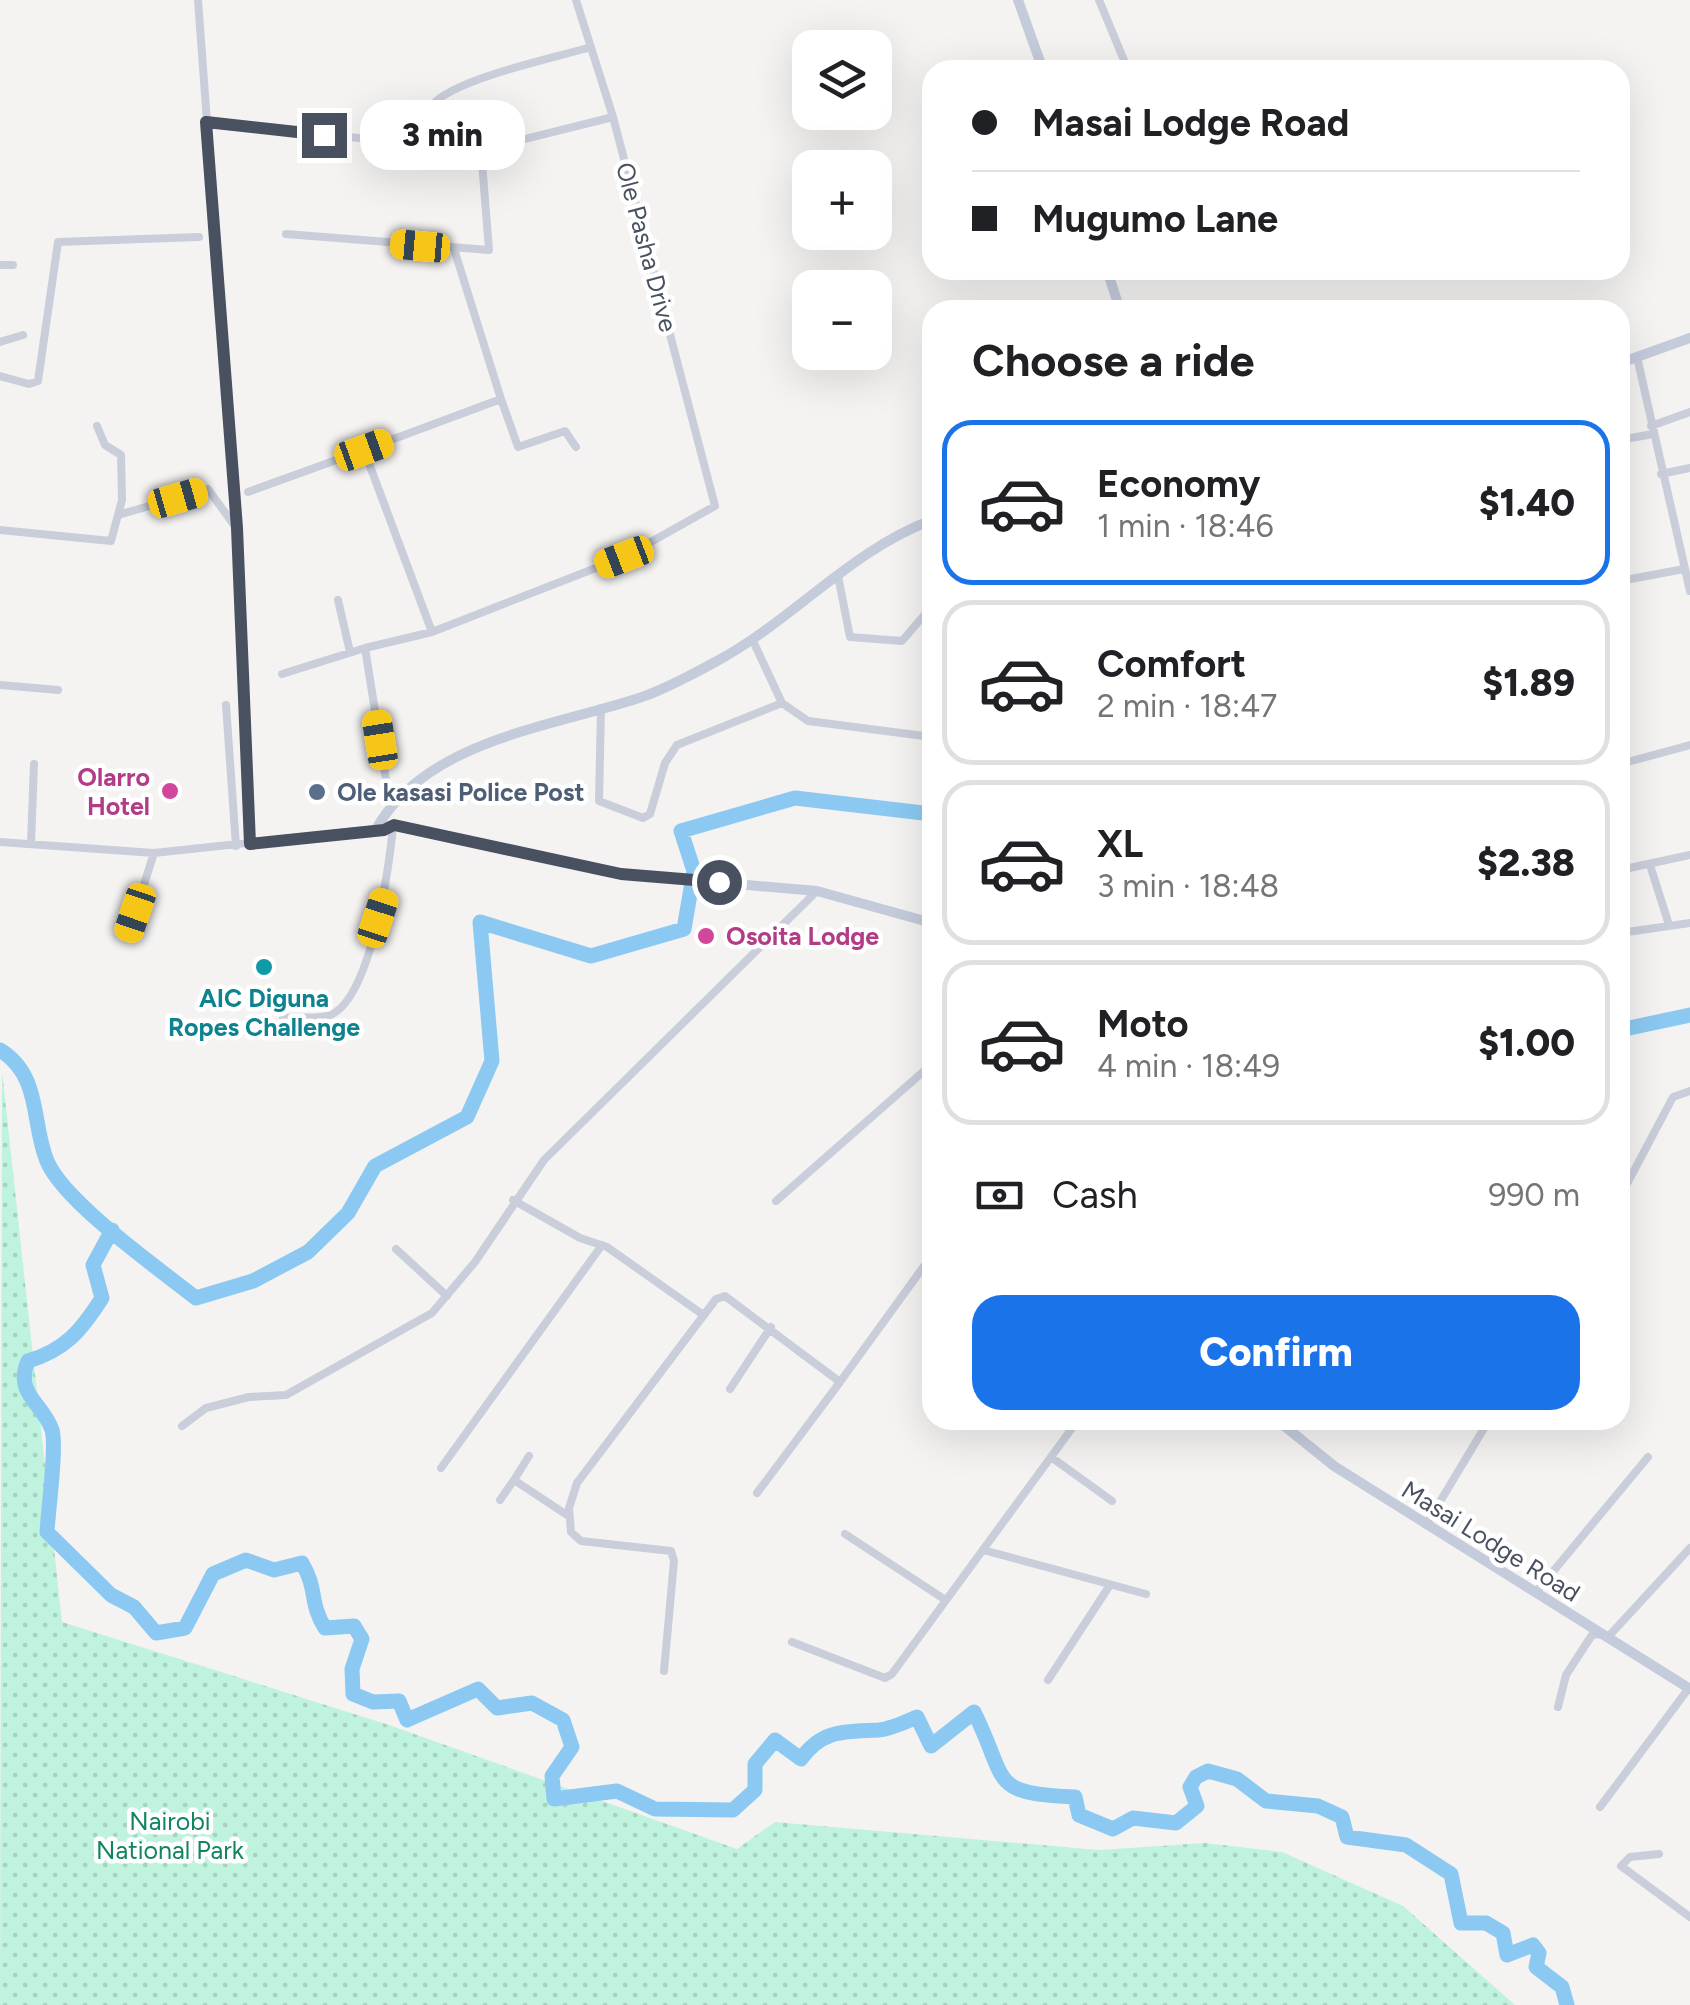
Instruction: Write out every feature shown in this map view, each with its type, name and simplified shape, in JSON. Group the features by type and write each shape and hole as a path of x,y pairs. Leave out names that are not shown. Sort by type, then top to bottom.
{"street":[{"path":"198,0 237,528 250,844"},
{"name":"Ole Pasha Drive","path":"432,632 624,557 715,506 613,117 576,0"},
{"path":"1018,0 1040,60"},
{"path":"1099,0 1124,60"},
{"path":"442,147 429,110 434,100 458,87 590,47"},
{"path":"206,122 482,150 613,117"},
{"path":"286,234 484,251 491,243 482,150"},
{"path":"0,376 29,384 38,381 58,242 199,236"},
{"path":"454,249 518,447 561,431 568,432 576,447"},
{"path":"0,264 13,265"},
{"path":"0,342 23,335"},
{"path":"1630,359 1690,338"},
{"path":"1637,356 1690,591"},
{"path":"248,492 502,399"},
{"path":"1630,437 1690,412"},
{"path":"0,530 111,542 118,515 121,455 105,445 97,426"},
{"path":"282,674 432,632 364,450"},
{"path":"1662,474 1690,468"},
{"path":"118,515 208,489 237,528"},
{"path":"376,830 390,805 485,745 661,688 754,641 898,534 922,524"},
{"path":"1630,579 1684,569"},
{"path":"838,576 850,637 902,642 922,618"},
{"path":"338,600 350,652"},
{"path":"754,641 782,703 808,721 922,736"},
{"path":"365,648 390,805"},
{"path":"0,685 58,690"},
{"path":"601,708 599,801 643,818 650,814 665,762 677,746 782,703"},
{"path":"226,704 236,846"},
{"path":"1630,761 1690,746"},
{"path":"31,843 34,764"},
{"path":"0,842 154,853 394,825 610,872 817,891 922,920"},
{"path":"282,1018 330,1015 351,992 388,886 394,825"},
{"path":"128,934 154,853"},
{"path":"1630,868 1690,855"},
{"path":"1650,865 1669,924"},
{"path":"182,1426 206,1408 249,1396 286,1396 432,1313 513,1200 583,1119 817,891"},
{"path":"1630,931 1690,923"},
{"path":"776,1201 922,1073"},
{"path":"1630,1179 1673,1097 1680,1091 1690,1091"},
{"path":"513,1200 580,1238 602,1245 702,1314"},
{"path":"441,1468 602,1245"},
{"path":"396,1248 447,1296"},
{"path":"757,1493 922,1269"},
{"path":"664,1670 674,1562 671,1550 580,1541 570,1532 577,1483 702,1314 726,1296 772,1326 840,1382"},
{"path":"730,1389 772,1326"},
{"path":"792,1642 885,1678 892,1674 1071,1430"},
{"name":"Masai Lodge Road","path":"1290,1430 1334,1466 1689,1688"},
{"path":"1426,1525 1483,1430"},
{"path":"500,1500 529,1456"},
{"path":"1051,1457 1112,1502"},
{"path":"1536,1592 1648,1457"},
{"path":"514,1480 570,1518"},
{"path":"845,1534 944,1599"},
{"path":"1558,1707 1573,1662 1592,1635 1605,1636 1690,1548"},
{"path":"983,1550 1146,1594"},
{"path":"1048,1680 1110,1585"},
{"path":"1600,1807 1689,1688"},
{"path":"1660,1854 1630,1857 1621,1866 1690,1917"}],"green space":[{"name":"Nairobi National Park","path":"2,1071 62,1622 389,1725 737,1849 775,1822 1099,1850 1205,1843 1282,1852 1403,1906 1515,2005 0,2005"}],"waterway":[{"path":"0,1050 23,1073 42,1146 56,1177 114,1234 196,1298 253,1281 308,1252 348,1213 375,1166 467,1117 492,1061 480,922 591,956 684,929 694,871 681,831 795,798 922,813"},
{"path":"1630,1028 1690,1015"},
{"path":"112,1230 93,1265 102,1298 71,1338 28,1361 25,1382 52,1430 47,1532 111,1595 134,1607 156,1633 185,1628 213,1574 246,1560 274,1570 302,1563 325,1628 354,1626 362,1639 352,1669 353,1694 373,1702 399,1701 407,1720 478,1689 497,1708 532,1703 563,1720 572,1747 552,1776 554,1799 617,1791 655,1809 733,1810 755,1790 755,1764 775,1740 801,1759 826,1737 884,1729 917,1717 931,1746 974,1712 998,1769 1014,1787 1075,1797 1079,1815 1113,1829 1133,1818 1176,1823 1197,1806 1190,1787 1196,1777 1208,1771 1237,1779 1266,1801 1318,1806 1342,1817 1347,1837 1406,1845 1451,1874 1461,1923 1486,1923 1503,1933 1507,1955 1533,1945 1539,1953 1536,1967 1562,1987 1567,2005"}],"place":[{"name":"Olarro Hotel","path":"170,791"},
{"name":"Ole kasasi Police Post","path":"317,792"},
{"name":"Osoita Lodge","path":"706,936"},
{"name":"AIC Diguna Ropes Challenge","path":"264,967"}],"route":[{"path":"324,135 206,122 237,528 250,844 384,830 394,825 621,874 719,882"}]}
